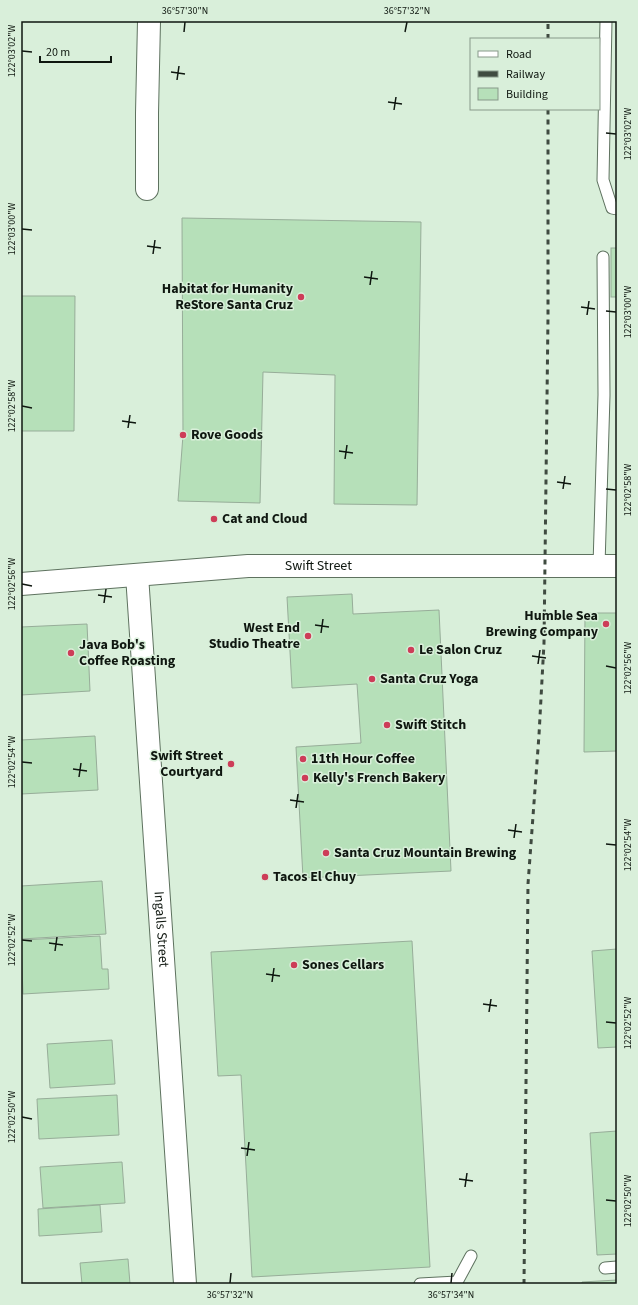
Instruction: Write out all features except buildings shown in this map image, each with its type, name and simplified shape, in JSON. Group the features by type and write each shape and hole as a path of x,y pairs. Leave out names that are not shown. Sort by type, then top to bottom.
{"street":[{"path":"147,189 149,21"},
{"name":"Swift Street","path":"21,584 248,566 608,566"},
{"name":"Ingalls Street","path":"137,575 185,1284"}],"lane":[{"path":"606,21 603,180 612,208 617,209"},
{"path":"603,257 604,395 608,566"},
{"path":"420,1284 457,1282 471,1256"},
{"path":"605,1268 617,1267"}],"railway":[{"path":"548,21 548,38"},
{"path":"524,1284 528,884 544,643 548,317 548,110"}],"place":[{"name":"Habitat for Humanity ReStore Santa Cruz","path":"301,297"},
{"name":"Rove Goods","path":"183,435"},
{"name":"Cat and Cloud","path":"214,519"},
{"name":"Humble Sea Brewing Company","path":"606,624"},
{"name":"West End Studio Theatre","path":"308,636"},
{"name":"Le Salon Cruz","path":"411,650"},
{"name":"Java Bob's Coffee Roasting","path":"71,653"},
{"name":"Santa Cruz Yoga","path":"372,679"},
{"name":"Swift Stitch","path":"387,725"},
{"name":"11th Hour Coffee","path":"303,759"},
{"name":"Swift Street Courtyard","path":"231,764"},
{"name":"Kelly's French Bakery","path":"305,778"},
{"name":"Santa Cruz Mountain Brewing","path":"326,853"},
{"name":"Tacos El Chuy","path":"265,877"},
{"name":"Sones Cellars","path":"294,965"}]}
